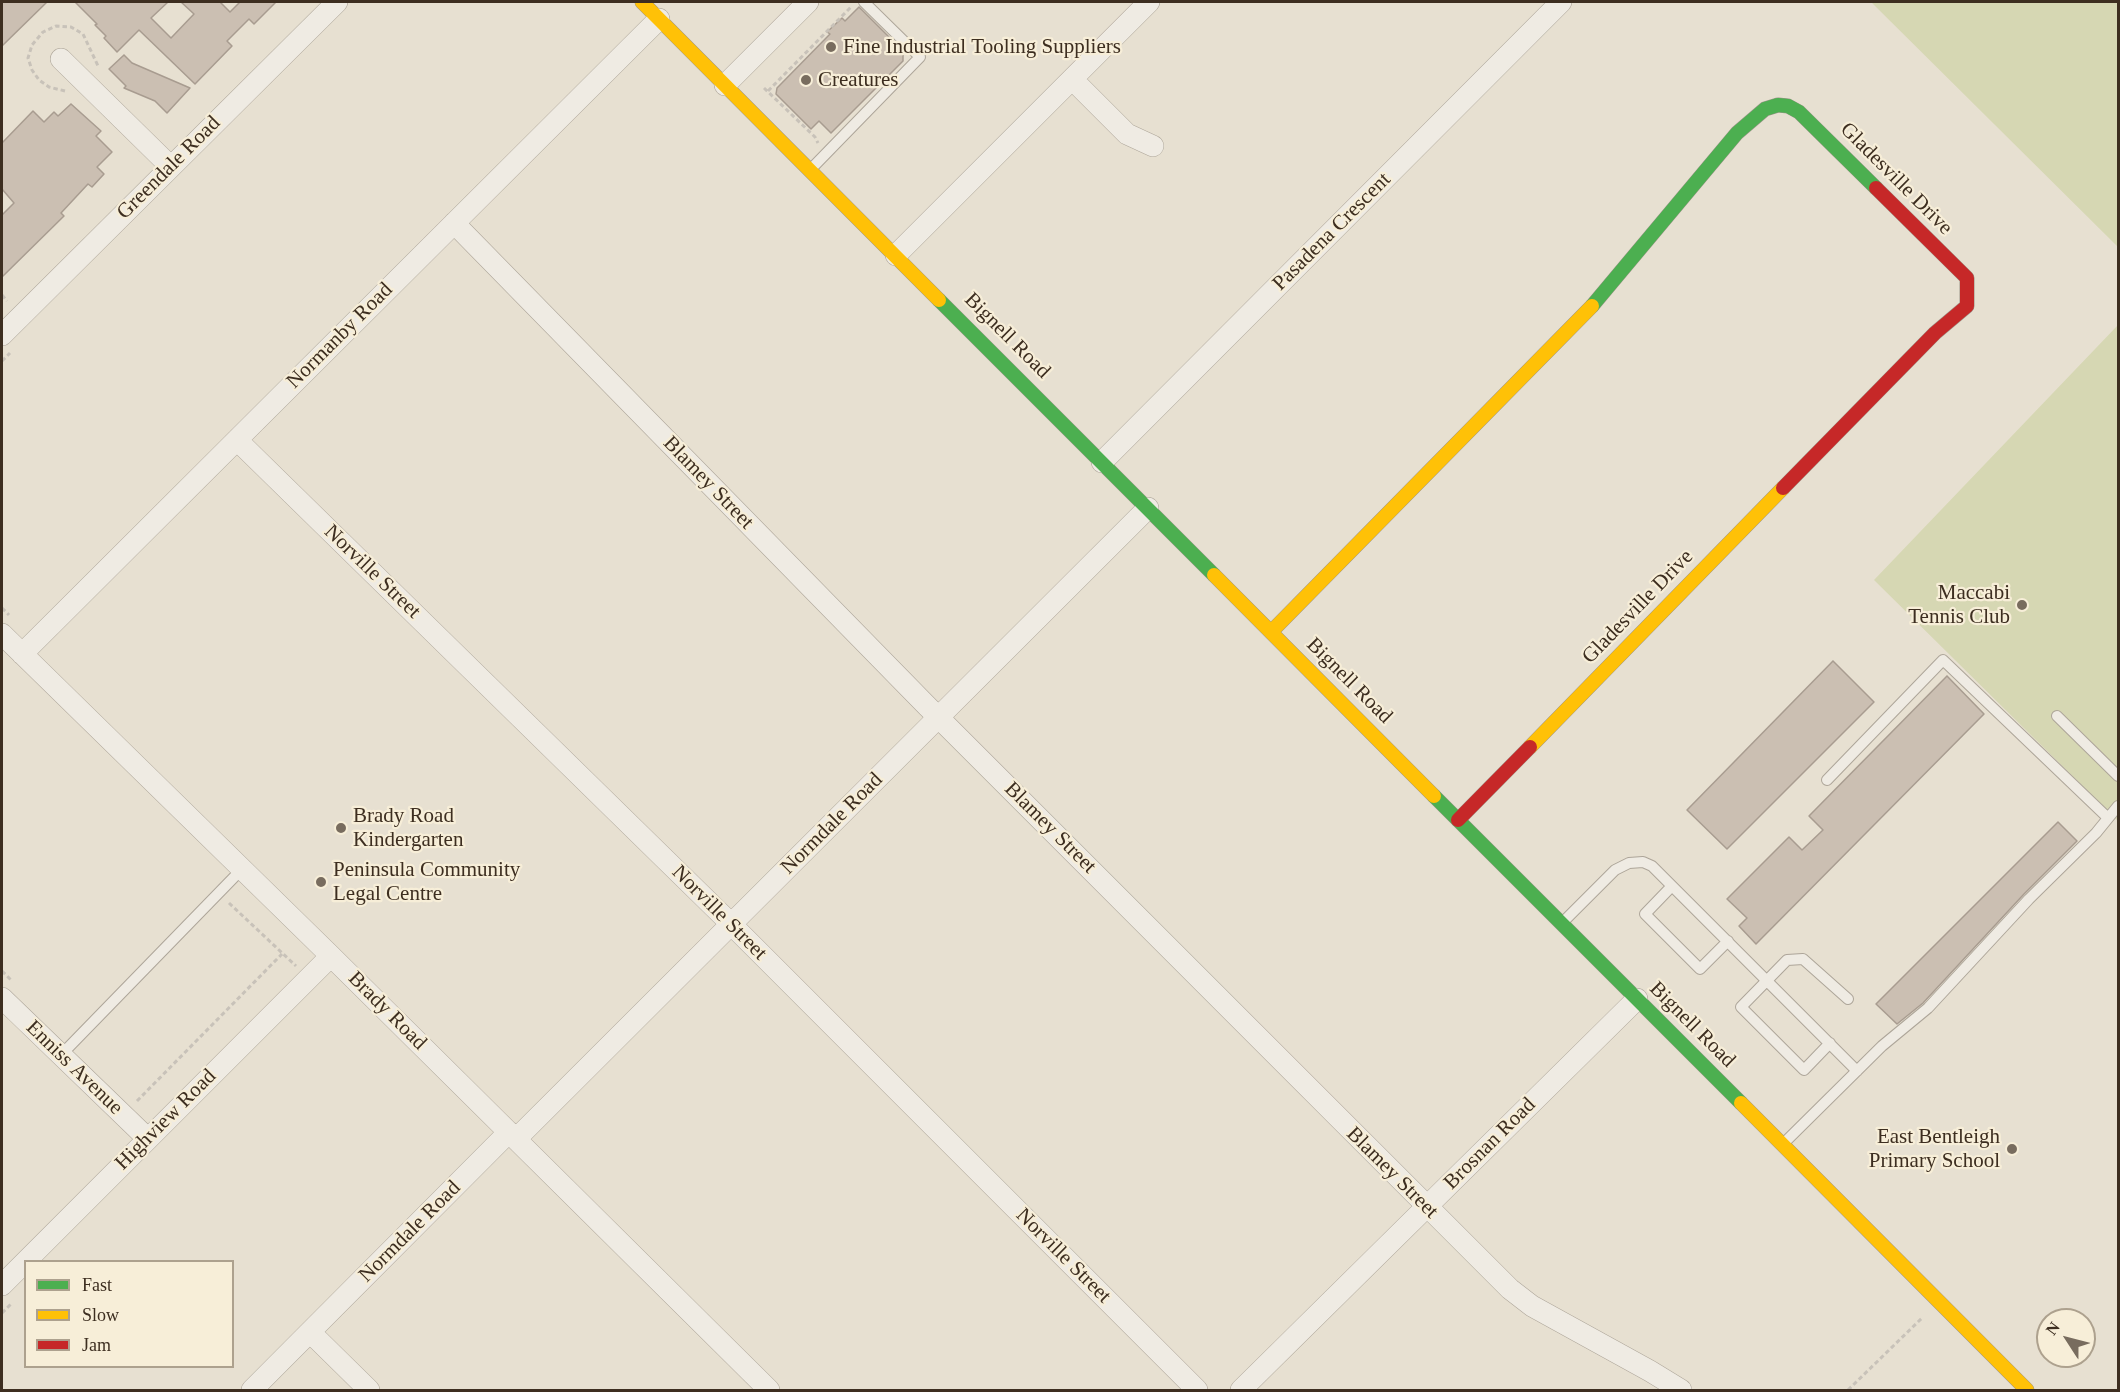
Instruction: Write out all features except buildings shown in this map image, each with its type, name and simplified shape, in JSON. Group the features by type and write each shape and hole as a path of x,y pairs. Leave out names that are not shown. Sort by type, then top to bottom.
{"street":[{"name":"Bignell Road","path":"642,2 2027,1390"},
{"path":"725,85 808,2"},
{"path":"896,255 1149,2"},
{"name":"Pasadena Crescent","path":"1102,462 1561,2"},
{"name":"Greendale Road","path":"3,329 333,3"},
{"name":"Normanby Road","path":"22,654 659,19"},
{"path":"62,59 170,166"},
{"path":"1072,79 1127,134 1153,146"},
{"name":"Gladesville Drive","path":"1270,632 1587,312 1737,133 1765,109 1778,105 1788,106 1799,112 1967,278 1967,306 1935,333 1458,820"},
{"name":"Blamey Street","path":"454,223 939,717 1427,1208 1520,1298 1681,1390"},
{"name":"Norville Street","path":"237,440 732,924 1197,1390"},
{"name":"Normdale Road","path":"252,1390 732,924 1148,508"},
{"name":"Brady Road","path":"2,634 513,1135 769,1390"},
{"name":"Highview Road","path":"27,1260 331,956"},
{"name":"Enniss Avenue","path":"10,992 61,1055 148,1139"},
{"name":"Brosnan Road","path":"1241,1390 1637,999"},
{"name":"Highview Road","path":"2,1285 24,1263"},
{"path":"311,1333 369,1390"}],"lane":[{"path":"811,169 920,57 864,2"},
{"path":"1827,780 1943,660 2108,819"},
{"path":"2057,716 2118,776"},
{"path":"1782,1145 1882,1047 1928,1008 2029,899 2096,833 2118,806"},
{"path":"1561,924 1615,870 1629,863 1643,862 1652,866 1857,1071"},
{"path":"61,1055 242,869"},
{"path":"1672,886 1646,914 1700,969 1728,941"},
{"path":"1830,1043 1804,1070 1741,1008 1787,960 1803,958 1848,999"}],"path":[{"path":"768,91 852,6 852,2"},
{"path":"2,296 7,301"},
{"path":"129,1094 137,1101 282,954"},
{"path":"2,971 10,992"},
{"path":"1848,1390 1926,1314"}],"green space":[{"path":"1871,2 2118,2 2118,247"},
{"path":"2118,325 2118,821 1874,580"}],"traffic: fast":[{"path":"1592,306 1737,133 1765,109 1778,105 1788,106 1799,112 1876,188"},
{"path":"939,300 1214,575"},
{"path":"1434,796 1741,1103"}],"traffic: slow":[{"path":"642,2 939,300"},
{"path":"1271,632 1592,306"},
{"path":"1530,747 1783,488"},
{"path":"1214,575 1434,796"},
{"path":"1741,1103 2027,1390"}],"traffic: jam":[{"path":"1783,488 1935,333 1967,306 1967,278 1876,188"},
{"path":"1458,820 1530,747"}],"place":[{"name":"Fine Industrial Tooling Suppliers","path":"831,47"},
{"name":"Creatures","path":"806,80"},
{"name":"Maccabi Tennis Club","path":"2022,605"},
{"name":"Brady Road Kindergarten","path":"341,828"},
{"name":"Peninsula Community Legal Centre","path":"321,882"},
{"name":"East Bentleigh Primary School","path":"2012,1149"}]}
